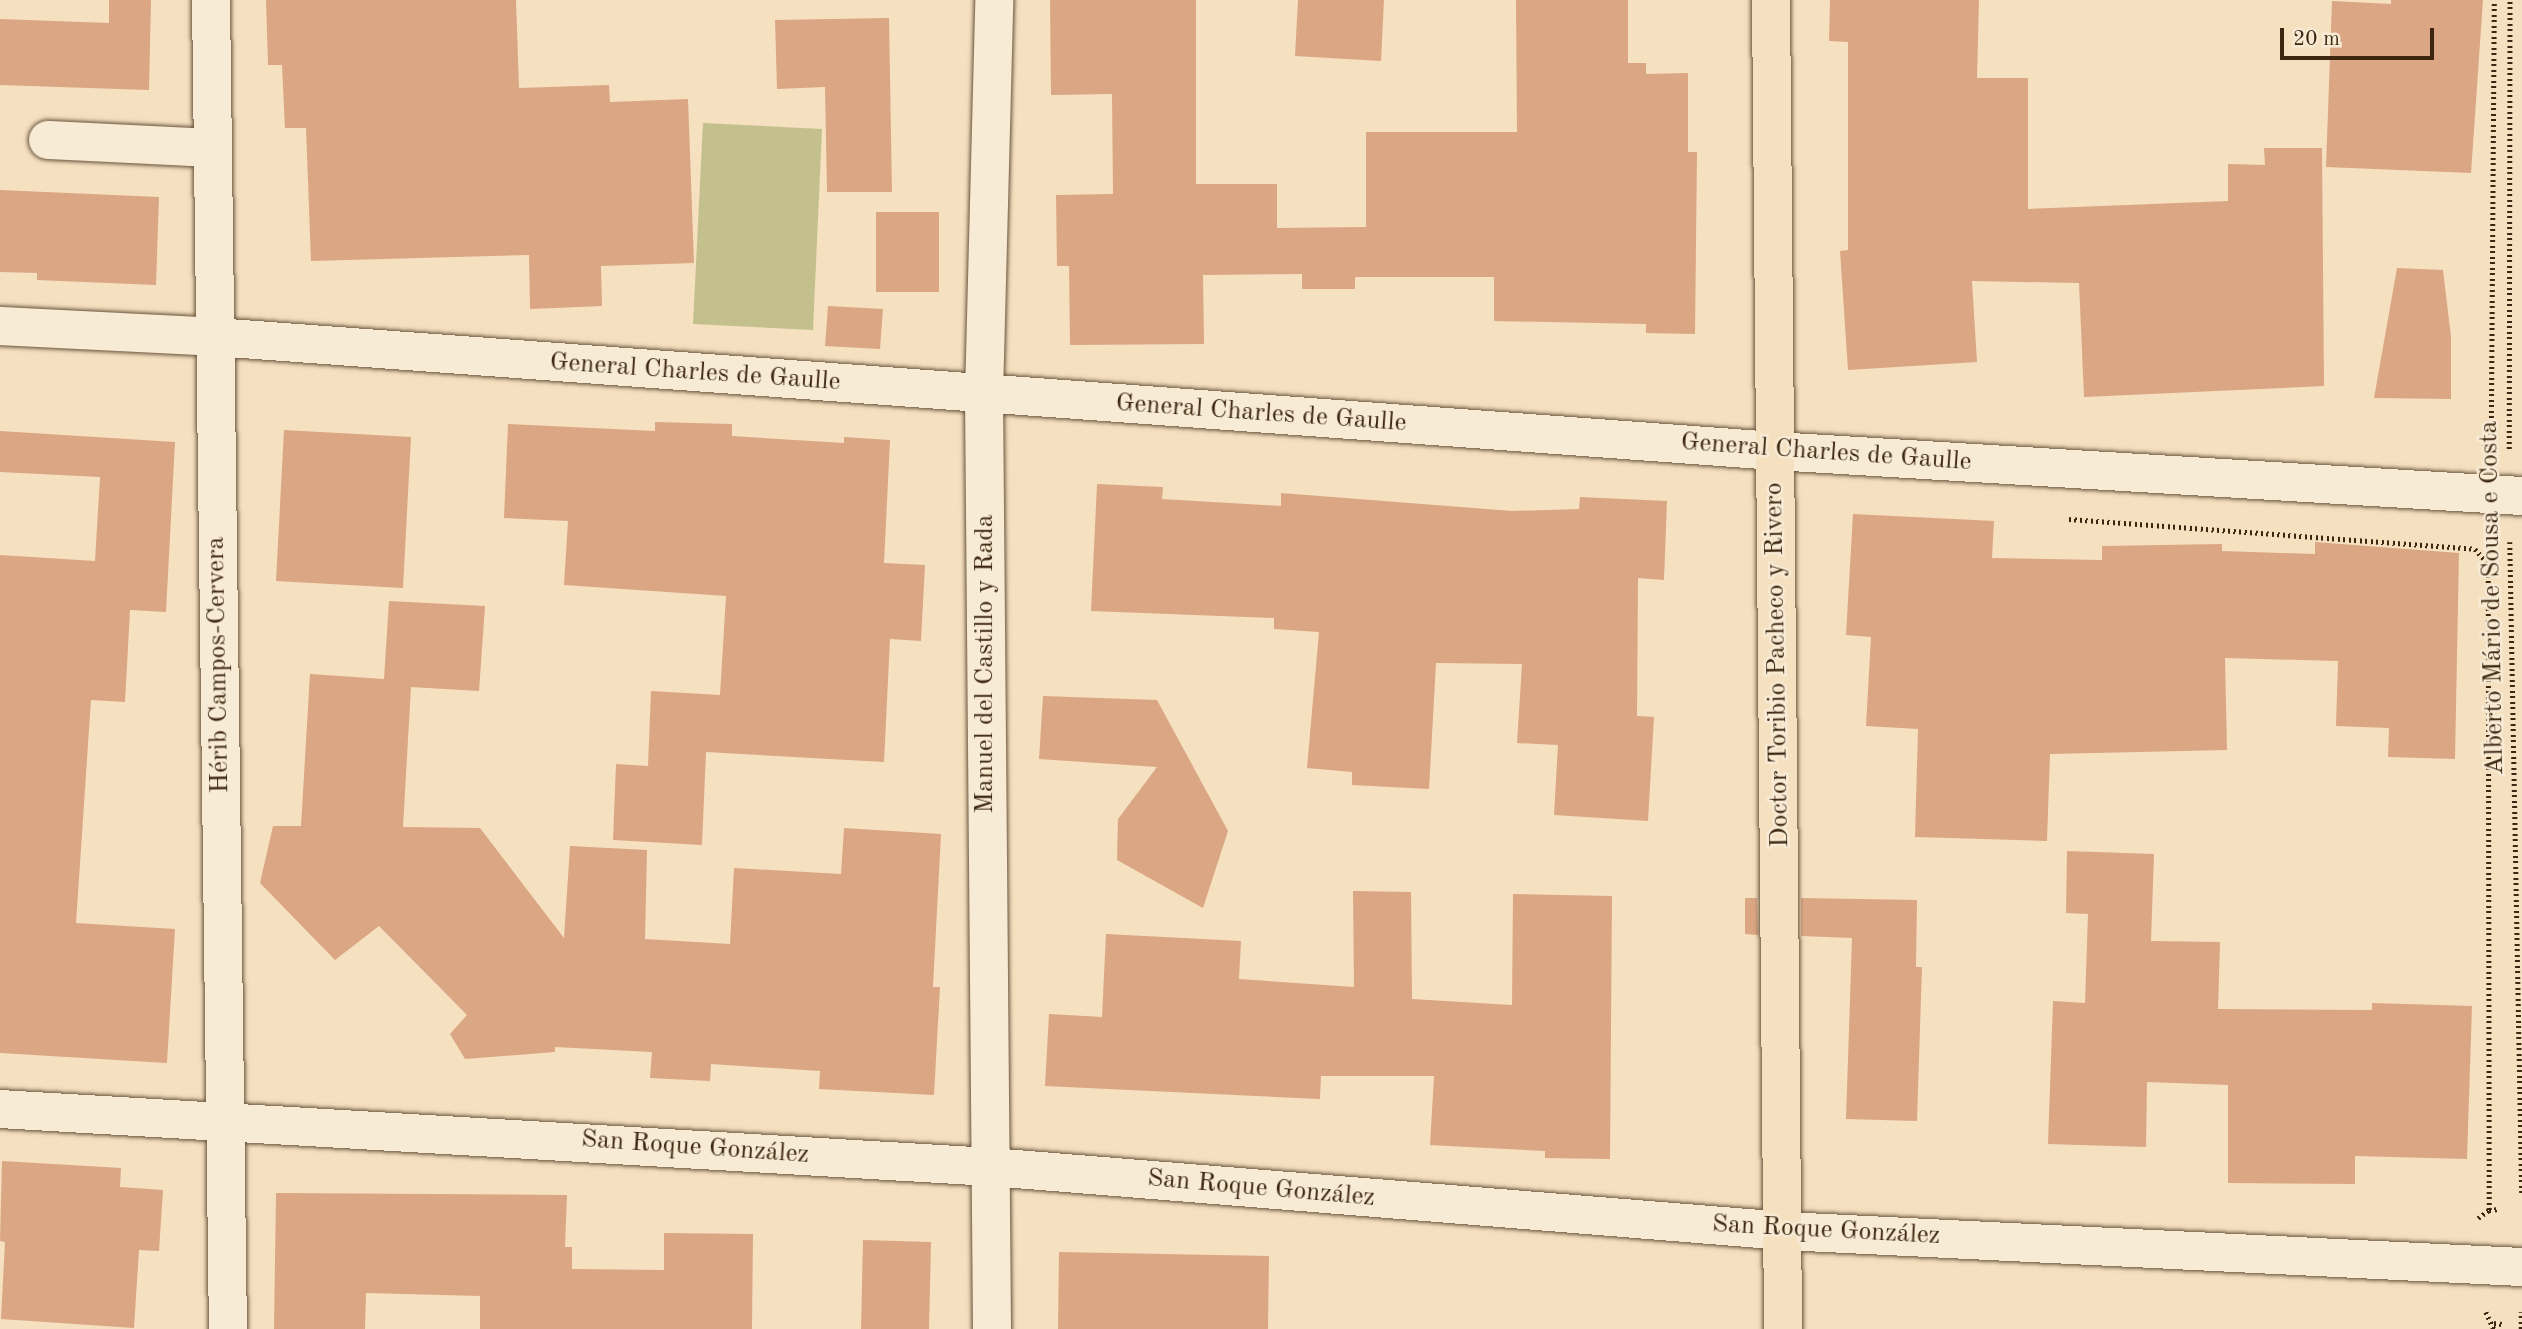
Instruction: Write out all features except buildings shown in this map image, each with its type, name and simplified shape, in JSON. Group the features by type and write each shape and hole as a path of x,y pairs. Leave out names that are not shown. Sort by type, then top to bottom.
{"main road":[{"name":"Doctor Toribio Pacheco y Rivero","path":"1771,0 1783,1329"}],"street":[{"name":"Hérib Campos-Cervera","path":"211,0 228,1329"},
{"name":"Manuel del Castillo y Rada","path":"992,1329 984,395 994,0"},
{"path":"48,140 213,148"},
{"name":"General Charles de Gaulle","path":"0,326 215,337 984,395 1775,450 2516,495"},
{"name":"San Roque González","path":"0,1109 224,1119 991,1167 1784,1231 2522,1267"}],"path":[{"path":"2491,440 2494,0"},
{"name":"Alberto Mário de Sousa e Costa","path":"2510,0 2522,1195"},
{"path":"2477,451 2491,440 2498,440"},
{"path":"2063,518 2475,549 2488,564 2489,1210"},
{"path":"2475,549 2476,541"},
{"path":"2488,564 2498,564"},
{"path":"2474,1221 2489,1210 2499,1209"},
{"path":"2494,1329 2494,1323 2502,1324"}],"shaded area":[{"path":"703,123 822,129 813,330 693,324"}]}
